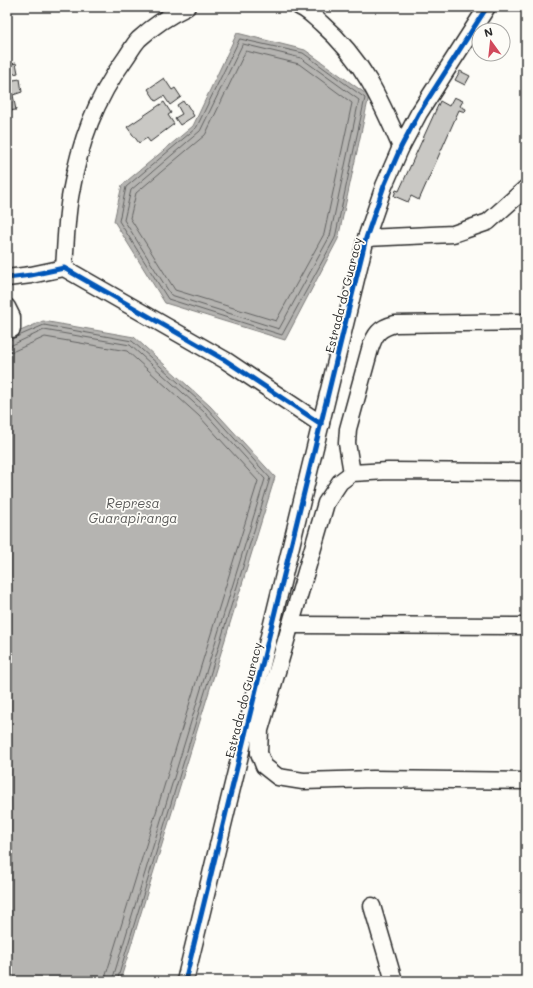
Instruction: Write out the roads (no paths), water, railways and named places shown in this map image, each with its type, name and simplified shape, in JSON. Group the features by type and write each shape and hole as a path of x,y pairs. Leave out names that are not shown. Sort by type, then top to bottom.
{"street":[{"path":"64,268 71,192 80,151 88,124 111,78 139,40 171,14 187,7"},
{"path":"300,7 307,10 337,36 361,66 380,98 401,147"},
{"name":"Estrada do Guaracy","path":"185,981 366,238 384,186 401,147 419,113 487,7"},
{"path":"366,238 453,234 488,222 526,188"},
{"path":"7,278 64,268 225,360 321,424"},
{"path":"7,307 12,317 12,329"},
{"path":"352,473 347,443 348,429 370,349 379,330 395,324 526,322"},
{"path":"526,472 388,471 352,473 340,482 326,503 260,730 259,754 264,766 278,777 303,781 373,779 526,781"},
{"path":"291,625 526,626"},
{"path":"372,906 394,981"}],"water":[{"path":"237,33 305,50 369,96 338,239 285,340 165,303 114,221 122,185 193,126"},
{"name":"Represa Guarapiranga","path":"43,321 134,337 210,406 275,477 120,981 7,981 7,337"}]}
